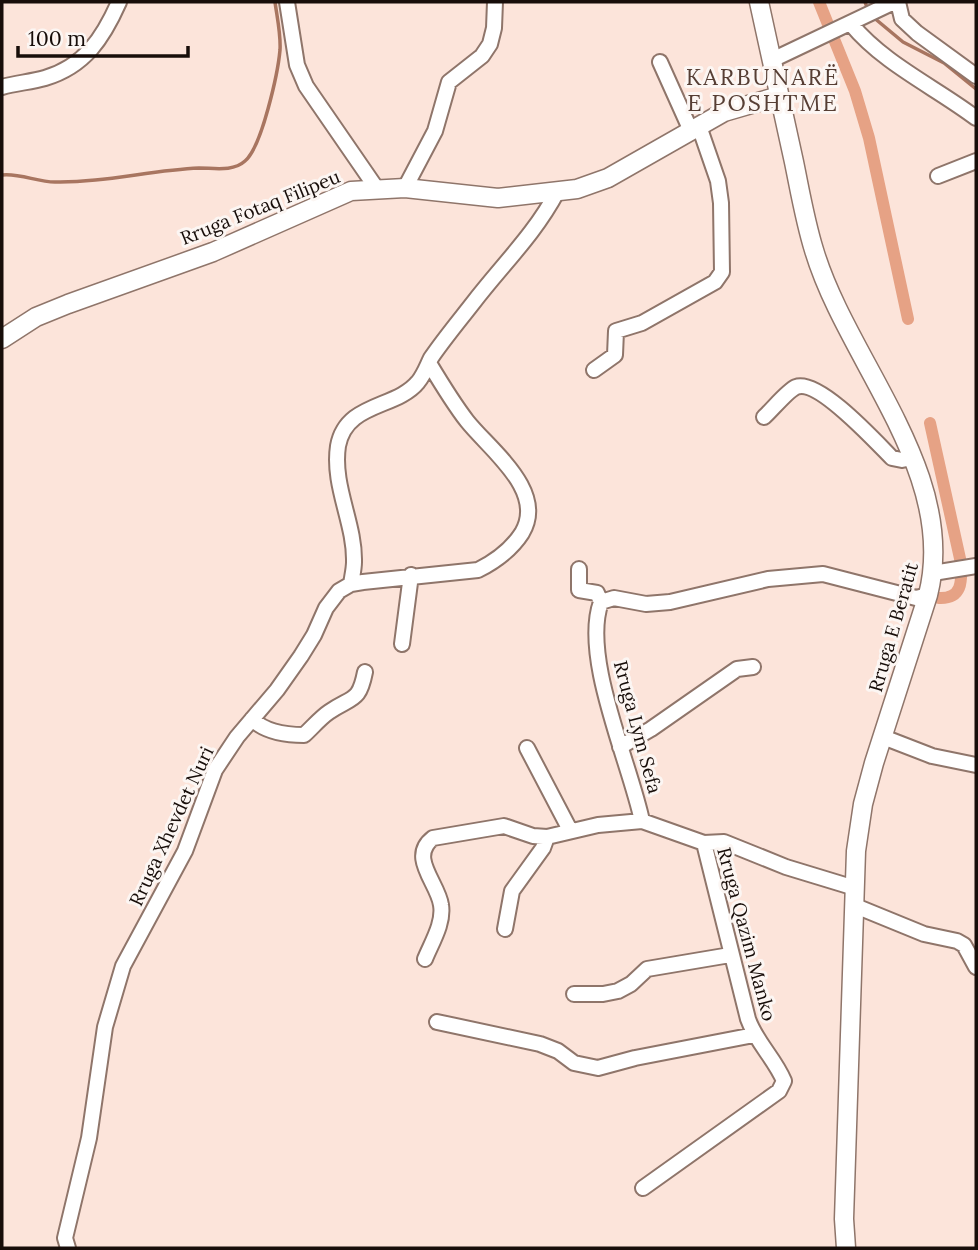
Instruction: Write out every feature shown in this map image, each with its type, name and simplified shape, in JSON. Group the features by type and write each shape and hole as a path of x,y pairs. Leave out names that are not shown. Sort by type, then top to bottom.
{"main road":[{"name":"Rruga E Beratit","path":"759,2 814,252 834,303 897,423 912,458 924,493 934,540 933,573 928,595 863,804 856,850 844,1219 846,1248"},
{"name":"Rruga Fotaq Filipeu","path":"2,339 47,313 213,252 351,191 405,188 498,198 577,189 608,178 724,112 779,96"}],"street":[{"path":"2,87 61,72 80,60 98,43 119,2"},
{"path":"287,2 297,65 306,86 377,189"},
{"path":"405,188 435,131 449,82 482,56 490,44 495,2"},
{"path":"772,60 894,2 902,19 917,33 976,76"},
{"path":"843,28 976,118"},
{"path":"594,370 615,355 616,331 642,323 715,282 722,272 718,181 695,129 660,62"},
{"path":"938,176 976,161"},
{"path":"429,363 467,422 519,481 529,502 526,526 515,543 494,562 478,570 411,575 351,584 355,561 340,489 338,446 345,427 354,418 410,390 418,382 429,363 494,276 531,235 557,192"},
{"path":"764,417 795,387 803,386 836,403 892,458 912,458"},
{"path":"933,573 965,568"},
{"path":"579,569 579,590 597,593 601,602 614,598 646,604 670,602 768,579 823,574 916,598 928,595"},
{"path":"402,644 411,575"},
{"name":"Rruga Xhevdet Nuri","path":"68,1248 65,1238 89,1138 105,1027 123,966 185,851 215,770 301,656 326,608 339,592 351,584"},
{"name":"Rruga Lym Sefa","path":"601,602 596,615 599,657 606,697 636,790 642,821"},
{"path":"620,747 651,729 737,668 753,667"},
{"path":"252,719 258,725 288,735 304,735 329,712 352,700 362,690 365,672"},
{"path":"883,737 921,753 976,765"},
{"path":"527,747 570,830"},
{"path":"425,958 441,915 441,903 422,852 426,843 433,838 504,826 533,836 547,837 570,830 642,821 704,843 724,842 854,896 924,934 957,941 964,945 976,967"},
{"path":"505,929 512,891 543,848 547,837"},
{"name":"Rruga Qazim Manko","path":"643,1188 779,1091 784,1081 781,1072 754,1035 730,956 704,843"},
{"path":"575,994 603,994 618,990 631,984 648,969 730,956"},
{"path":"437,1022 540,1044 587,1068 598,1068 635,1058 754,1035"}],"waterway":[{"path":"2,175 48,182 73,182 181,169 229,168 245,161 263,126 279,61 280,44 275,2"},
{"path":"819,2 855,91 869,138 908,319"},
{"path":"865,2 868,10"},
{"path":"873,17 903,42 944,63 976,89"},
{"path":"930,423 961,563 959,588 952,596 939,598"}],"district":[{"name":"KARBUNARË E POSHTME","path":"763,89"}]}
